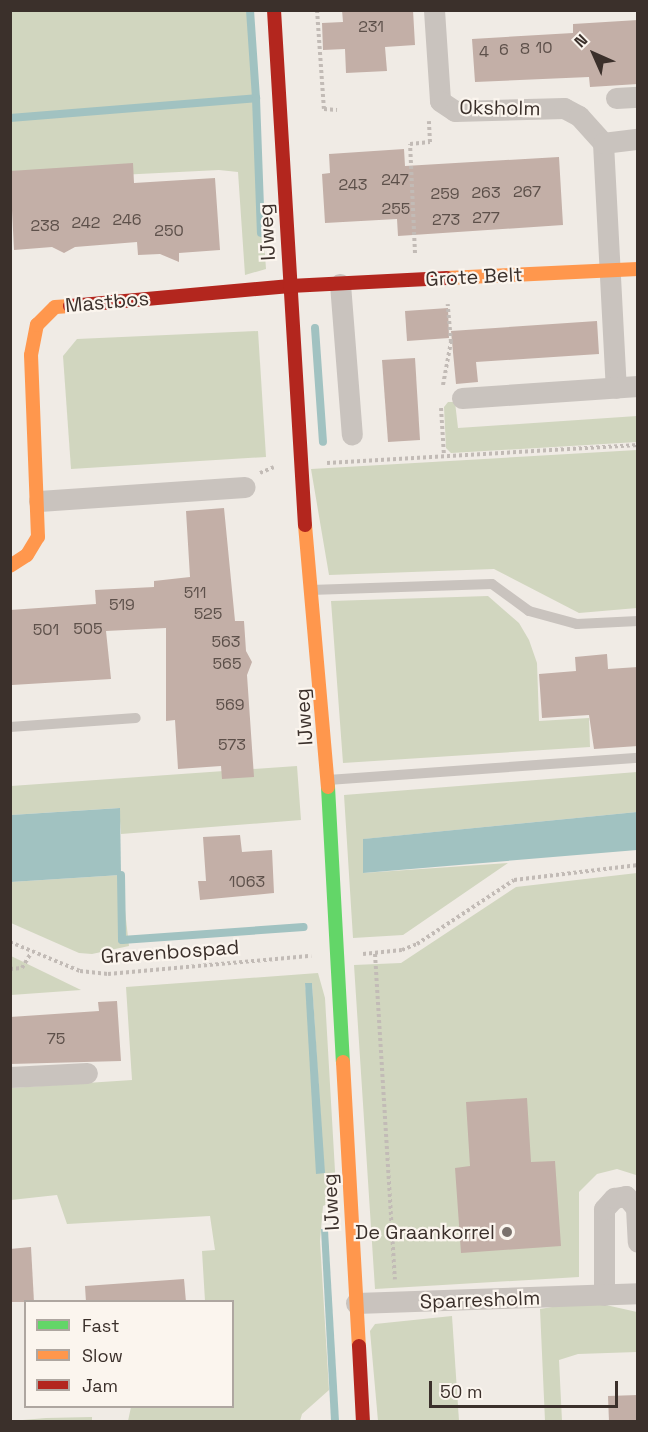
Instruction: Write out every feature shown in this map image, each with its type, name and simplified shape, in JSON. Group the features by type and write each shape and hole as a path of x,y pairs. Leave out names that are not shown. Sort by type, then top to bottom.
{"street":[{"name":"IJweg","path":"274,10 309,590 322,688 363,1422"},
{"name":"Oksholm","path":"434,10 440,101 455,111 564,108 579,116 603,143"},
{"path":"616,98 638,97"},
{"path":"616,388 603,143 638,139"},
{"name":"Grote Belt","path":"290,286 638,269"},
{"path":"340,284 352,435"},
{"name":"Mastbos","path":"10,566 27,555 38,537 39,501 31,355 37,325 56,307 290,286"},
{"path":"462,398 638,386"},
{"path":"39,501 245,487"},
{"path":"10,1077 87,1073"},
{"path":"604,1294 604,1209 614,1198 626,1196 636,1208 638,1242"},
{"name":"Sparresholm","path":"356,1303 638,1293"}],"lane":[{"path":"309,590 492,584 529,611 577,624 638,621"},
{"path":"10,727 136,718"},
{"path":"327,780 638,758"}],"path":[{"path":"317,10 324,109 338,110"},
{"path":"417,280 410,144 430,142 429,112"},
{"path":"439,305 449,304 451,342 442,389"},
{"path":"440,400 444,456"},
{"path":"245,487 267,467 638,445"},
{"name":"Gravenbospad","path":"10,942 80,971 108,974 337,954 375,954 417,944 514,880 638,865"},
{"path":"10,969 22,968 31,952"},
{"path":"375,954 396,1303"}],"green space":[{"path":"10,11 248,11 266,269 245,275 238,172 219,170 19,180 11,173"},
{"path":"258,331 266,457 71,469 63,356 77,339"},
{"path":"448,402 455,402 458,428 637,416 637,442 451,453 446,448 444,407"},
{"path":"637,450 637,608 579,613 494,569 329,575 311,469"},
{"path":"488,596 519,623 529,640 537,663 539,721 589,718 590,747 343,763 331,601"},
{"path":"297,766 301,820 121,834 119,808 11,815 11,786"},
{"path":"637,772 637,812 364,839 363,873 508,863 403,935 353,938 344,795"},
{"path":"637,873 636,1175 617,1169 597,1174 579,1192 579,1277 375,1289 354,965 401,963 516,887"},
{"path":"121,875 129,946 92,954 79,953 11,923 11,882"},
{"path":"11,956 81,990 11,995"},
{"path":"318,973 325,998 335,1171 335,1201 323,1206 320,1241 329,1390 302,1414 300,1421 128,1421 131,1408 234,1408 234,1300 205,1300 202,1251 215,1250 210,1216 67,1224 57,1195 11,1200 11,1088 132,1080 126,987","holes":["305,983 312,983 324,1173"]},
{"path":"588,1301 637,1312 637,1352 578,1354 559,1360 562,1421 545,1421 540,1309"},
{"path":"452,1316 459,1421 378,1421 370,1331 375,1324"},
{"path":"92,1417 92,1421 11,1421 46,1418"}],"water":[{"path":"120,808 121,875 11,882 11,815"},
{"path":"637,812 637,850 363,873 363,839"},
{"path":"305,983 312,983 325,1173 316,1174"},
{"path":"321,1229 328,1230 339,1421 331,1421"}],"building":[{"path":"342,10 413,10 415,45 385,47 387,71 346,73 345,49 323,50 322,23 343,22"},
{"path":"638,20 638,84 590,87 589,77 475,82 472,39 573,33 573,24"},
{"path":"404,149 405,166 559,157 563,225 398,236 397,219 325,223 322,174 330,173 329,154"},
{"path":"133,163 134,183 215,178 220,250 179,253 179,262 160,254 138,255 137,242 75,247 64,253 52,247 14,250 10,171"},
{"path":"448,308 449,338 407,341 405,311"},
{"path":"597,321 599,354 476,362 478,382 456,384 451,331"},
{"path":"415,358 420,440 388,442 382,360"},
{"path":"224,508 235,621 244,621 246,651 252,662 247,675 254,777 222,779 221,766 178,769 175,720 166,721 166,628 106,631 111,679 12,685 10,610 96,604 95,590 154,587 154,581 190,577 186,511"},
{"path":"607,654 608,669 638,667 638,746 594,749 589,715 542,718 539,674 576,671 575,657"},
{"path":"240,835 242,852 272,850 274,893 200,900 198,881 206,881 203,837"},
{"path":"117,1001 121,1061 10,1064 10,1017 99,1011 98,1002"},
{"path":"527,1098 531,1162 555,1161 561,1246 461,1253 455,1168 470,1166 466,1102"},
{"path":"31,1247 34,1300 10,1302 10,1249"},
{"path":"184,1279 186,1300 86,1300 85,1286"},
{"path":"638,1395 638,1422 609,1422 608,1396"}],"waterway":[{"path":"250,10 256,98"},
{"path":"10,118 256,98 261,233"},
{"path":"315,328 323,442"},
{"path":"121,875 122,940 304,927"}],"traffic: fast":[{"path":"328,787 343,1062"}],"traffic: slow":[{"path":"447,278 638,269"},
{"path":"10,566 27,555 38,537 31,355 37,325 55,307 70,306"},
{"path":"305,525 328,787"},
{"path":"343,1062 359,1346"}],"traffic: jam":[{"path":"274,10 305,525"},
{"path":"70,306 290,286 447,278"},
{"path":"359,1346 363,1422"}],"place":[{"name":"De Graankorrel","path":"507,1232"}]}
